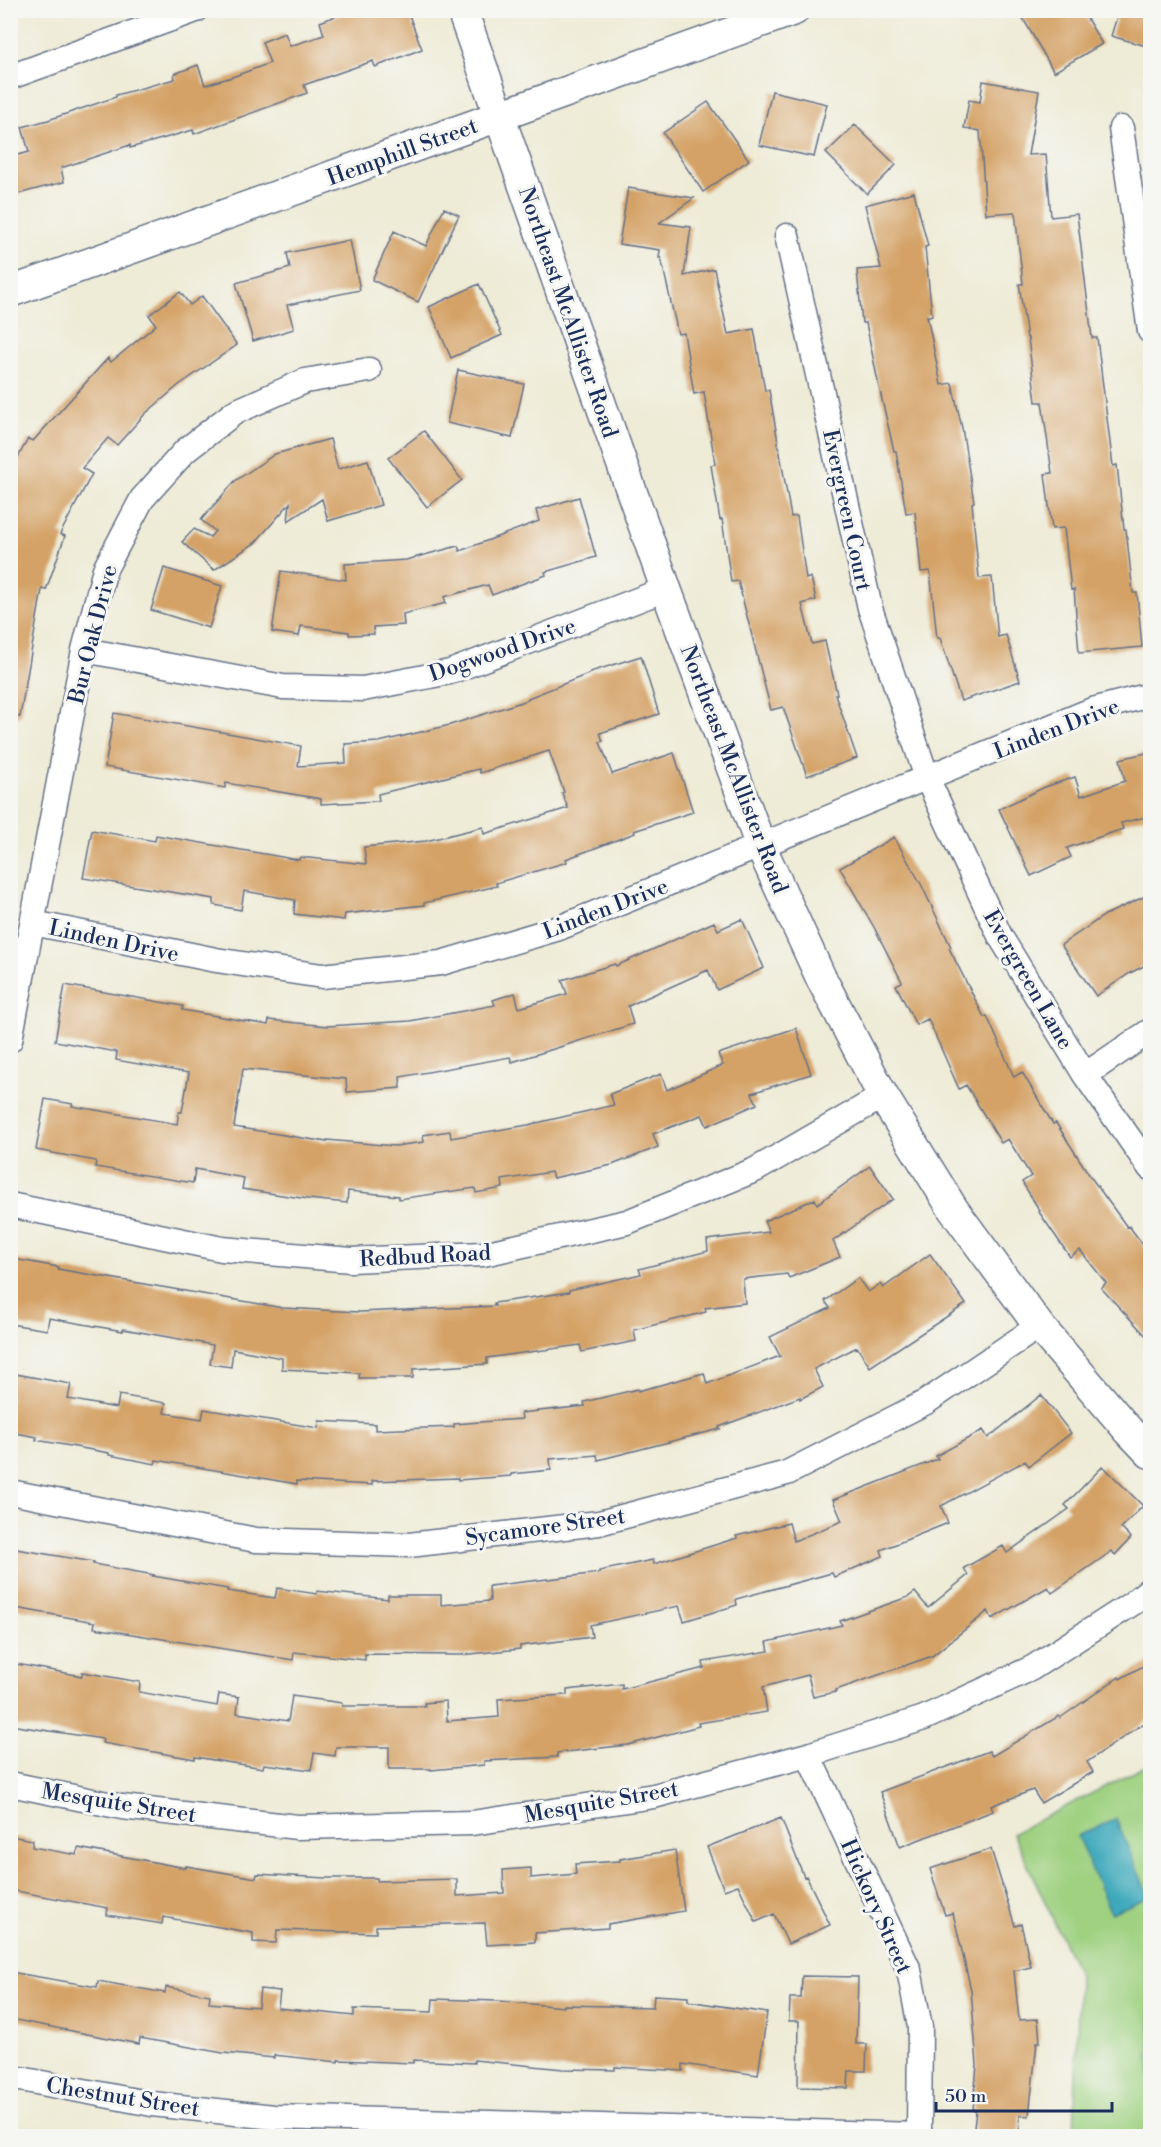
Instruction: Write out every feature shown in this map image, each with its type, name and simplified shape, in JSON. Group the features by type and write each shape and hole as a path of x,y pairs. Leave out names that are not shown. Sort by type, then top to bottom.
{"street":[{"path":"10,77 196,10"},
{"name":"Northeast McAllister Road","path":"462,10 666,589 761,847 821,978 883,1096 953,1209 1039,1326 1129,1431 1150,1452"},
{"name":"Hemphill Street","path":"10,292 795,10"},
{"path":"1121,128 1150,331"},
{"name":"Evergreen Court","path":"788,236 870,608 927,778"},
{"name":"Bur Oak Drive","path":"10,1040 84,650 105,569 142,499 185,451 235,412 305,381 369,370"},
{"name":"Dogwood Drive","path":"84,650 283,687 363,689 450,672 666,589"},
{"name":"Linden Drive","path":"33,923 216,960 322,976 441,963 560,928 1092,710 1150,695"},
{"name":"Evergreen Lane","path":"927,778 1000,936 1085,1075 1150,1168"},
{"path":"1085,1075 1150,1031"},
{"name":"Redbud Road","path":"10,1205 222,1249 351,1260 483,1254 627,1222 755,1170 883,1096"},
{"name":"Sycamore Street","path":"10,1492 256,1540 409,1545 599,1522 787,1473 926,1402 1039,1326"},
{"name":"Mesquite Street","path":"10,1784 122,1807 297,1827 472,1823 654,1796 808,1755 924,1718 1032,1668 1150,1589"},
{"name":"Hickory Street","path":"808,1755 909,1970 920,2027 919,2136"},
{"name":"Chestnut Street","path":"10,2077 152,2104 274,2117 919,2136"}],"green space":[{"path":"1150,1764 1150,2136 1074,2136 1079,1975 1013,1833"}],"water":[{"path":"1116,1819 1149,1897 1111,1913 1077,1836"}],"building":[{"path":"352,10 407,10 422,49 375,67 373,61 304,85 307,93 194,134 193,130 130,148 130,145 61,168 64,182 10,196 10,157 29,152 22,127 116,97 116,95 175,79 174,74 198,65 205,85 232,77 270,63 262,42 285,33 290,46 324,35 320,22"},
{"path":"1018,10 1082,10 1102,44 1054,72"},
{"path":"1119,10 1150,10 1150,47 1111,36"},
{"path":"983,81 1039,91 1028,155 1046,154 1051,217 1077,214 1092,338 1097,338 1113,466 1117,465 1133,593 1137,593 1142,647 1079,653 1074,589 1071,590 1064,528 1052,529 1045,474 1052,473 1042,402 1036,402 1019,284 1023,284 1015,212 986,214 980,131 964,128 969,100 980,102"},
{"path":"772,91 827,104 814,157 759,145"},
{"path":"708,102 749,160 703,192 663,133"},
{"path":"855,125 896,165 867,194 826,153"},
{"path":"628,188 694,198 659,223 691,227 684,276 714,269 728,334 754,329 765,391 769,390 791,517 797,516 806,579 811,577 816,600 802,604 812,644 825,641 837,694 835,694 857,758 807,776 783,707 771,710 738,581 731,582 711,465 715,464 704,392 694,394 684,333 678,334 661,258 659,258 660,250 619,244"},
{"path":"914,192 928,246 925,247 932,316 927,316 941,385 952,383 962,428 974,502 972,503 979,578 992,577 998,637 1006,635 1020,681 961,701 940,638 937,638 930,571 921,572 915,512 906,513 896,451 894,451 879,387 866,323 862,323 857,270 881,268 865,205"},
{"path":"444,208 459,215 418,302 372,280 394,231 426,246"},
{"path":"350,240 360,290 287,305 294,329 253,341 236,283 290,268 287,253"},
{"path":"479,284 502,335 451,358 429,307"},
{"path":"180,292 190,305 202,296 237,345 179,385 145,414 117,445 108,438 82,468 92,474 60,534 65,536 46,590 42,589 20,717 10,716 10,472 28,439 33,441 108,358 111,362 156,325 149,315"},
{"path":"458,370 524,384 512,438 447,423"},
{"path":"424,431 462,480 427,507 388,458"},
{"path":"330,439 338,469 368,460 381,505 328,521 322,499 288,521 290,503 255,543 214,570 182,542 194,529 210,537 215,531 201,520 235,481 275,454"},
{"path":"579,497 596,557 545,572 546,575 492,595 488,585 444,597 446,603 403,614 404,625 373,627 374,634 349,635 349,632 301,626 299,636 272,632 281,571 346,580 345,564 406,560 458,546 460,551 539,521 536,510"},
{"path":"164,568 222,586 209,628 151,610"},
{"path":"641,656 659,714 600,733 603,741 600,742 612,774 674,753 693,812 634,831 635,833 566,859 567,862 496,883 497,886 424,903 424,905 345,914 344,920 294,914 295,900 244,891 241,910 214,905 214,899 83,878 92,830 155,841 156,835 299,860 300,857 366,864 364,847 426,841 483,827 484,834 568,808 549,751 480,773 479,769 378,794 379,801 321,804 321,799 226,783 225,788 105,767 114,713 301,746 298,766 346,763 345,744 379,742 450,725 528,700 528,698 590,672"},
{"path":"1150,752 1150,816 1121,823 1123,829 1067,848 1071,857 1031,876 999,809 1045,787 1075,777 1081,796 1125,781 1120,759"},
{"path":"894,837 921,884 951,947 949,948 984,1017 987,1016 1014,1077 1022,1072 1053,1124 1056,1123 1090,1176 1150,1254 1150,1340 1101,1288 1106,1283 1080,1250 1070,1257 1039,1212 1022,1182 1031,1176 1008,1139 1001,1143 966,1085 959,1089 928,1019 916,1025 896,985 902,982 840,868"},
{"path":"1150,894 1150,963 1130,973 1096,996 1061,945 1105,915"},
{"path":"742,919 764,968 717,990 708,970 628,1006 633,1024 512,1062 510,1057 400,1077 401,1088 347,1092 346,1079 243,1069 234,1127 327,1142 327,1140 395,1146 424,1142 423,1135 450,1131 451,1138 528,1125 614,1105 610,1094 661,1074 667,1090 723,1065 718,1054 796,1028 811,1074 752,1093 757,1104 707,1126 702,1115 653,1134 658,1147 612,1165 553,1178 551,1172 502,1180 503,1188 476,1193 475,1188 399,1199 399,1196 348,1191 347,1203 242,1189 244,1178 195,1169 193,1183 95,1167 96,1161 36,1150 45,1099 73,1104 72,1106 177,1124 179,1112 182,1112 189,1073 116,1060 117,1052 55,1041 65,985 183,1006 182,1010 268,1025 269,1020 327,1026 410,1021 495,1005 493,1000 515,993 519,1008 567,994 562,980 615,964 616,966 714,922 718,930"},
{"path":"870,1166 893,1199 833,1241 840,1257 789,1278 787,1274 743,1279 745,1303 705,1308 706,1312 634,1330 636,1341 582,1352 580,1345 487,1358 487,1364 413,1369 413,1378 359,1378 359,1373 282,1369 282,1358 233,1349 231,1367 210,1364 213,1345 123,1329 123,1331 49,1318 47,1330 10,1324 10,1278 14,1259 58,1267 58,1269 283,1308 360,1312 495,1306 494,1303 569,1292 569,1290 641,1274 639,1269 708,1251 707,1240 769,1232 764,1221 815,1199 817,1204"},
{"path":"930,1254 966,1304 870,1367 857,1347 814,1369 823,1387 800,1399 800,1397 719,1427 720,1429 598,1460 597,1455 550,1459 551,1470 458,1480 458,1478 372,1481 372,1485 297,1481 297,1484 156,1460 155,1464 36,1440 37,1437 10,1432 10,1373 71,1384 68,1399 117,1408 119,1395 166,1403 164,1413 202,1419 204,1409 318,1428 319,1421 375,1424 375,1430 454,1427 454,1424 522,1419 521,1413 585,1406 584,1402 638,1389 638,1391 704,1373 707,1384 780,1356 770,1337 830,1308 825,1301 858,1278 868,1292 880,1284 883,1288"},
{"path":"1041,1395 1071,1433 1029,1466 1025,1461 941,1506 948,1523 881,1550 883,1556 834,1577 832,1573 736,1599 737,1605 684,1621 679,1606 590,1625 592,1637 520,1646 520,1649 461,1655 365,1654 365,1660 294,1652 293,1660 94,1628 95,1622 10,1607 10,1548 94,1562 93,1564 228,1589 227,1591 275,1598 277,1588 317,1594 317,1591 388,1599 388,1595 441,1595 441,1605 490,1601 489,1586 599,1573 599,1571 653,1560 654,1564 737,1538 736,1536 789,1523 794,1541 842,1521 833,1500 938,1459 936,1456 983,1430 988,1438"},
{"path":"1103,1466 1143,1506 1121,1528 1131,1538 1115,1555 1112,1551 1052,1593 1048,1587 992,1619 988,1611 932,1656 836,1690 836,1692 813,1697 808,1675 763,1687 767,1712 698,1723 699,1726 628,1745 557,1753 557,1757 484,1761 484,1765 431,1770 389,1769 389,1747 336,1747 335,1756 314,1753 311,1770 264,1764 263,1768 195,1757 195,1759 102,1743 103,1739 10,1725 10,1699 17,1664 82,1676 82,1672 140,1682 139,1692 217,1706 219,1694 239,1697 237,1713 288,1721 292,1696 342,1703 342,1706 425,1706 424,1703 446,1701 447,1721 499,1717 498,1699 567,1695 567,1690 622,1684 622,1689 704,1668 703,1662 769,1651 767,1642 842,1625 840,1621 908,1597 915,1592 928,1608 968,1575 964,1568 1003,1546 1007,1553 1069,1509 1065,1505"},
{"path":"1150,1662 1150,1719 1087,1762 1093,1772 1041,1803 1033,1790 991,1806 993,1811 900,1847 880,1792 989,1751 992,1756 1059,1716 1060,1718 1119,1677 1120,1679"},
{"path":"781,1818 804,1877 806,1876 830,1925 788,1944 774,1914 756,1922 738,1885 724,1890 707,1847"},
{"path":"10,1836 33,1840 32,1847 77,1855 78,1848 256,1878 257,1874 377,1878 377,1881 457,1879 457,1896 504,1893 503,1870 531,1868 531,1878 576,1874 575,1864 620,1861 620,1859 675,1850 684,1911 608,1924 608,1928 535,1933 535,1942 487,1945 485,1923 376,1926 376,1933 277,1930 276,1943 253,1942 253,1933 163,1917 162,1924 107,1915 108,1908 10,1890"},
{"path":"991,1849 1015,1926 1021,1924 1031,1967 1014,1971 1019,2020 1038,2019 1040,2042 1037,2042 1029,2116 1020,2115 1019,2136 973,2136 977,2065 971,1990 953,1913 945,1915 930,1869"},
{"path":"10,1972 97,1987 98,1981 165,1993 166,1987 210,1995 209,2003 258,2007 260,1989 280,1991 278,2008 354,2016 354,2009 432,2012 433,1999 498,2001 564,2007 564,2005 653,2007 654,1995 688,1997 688,2001 767,2013 758,2075 683,2064 683,2071 615,2067 615,2070 563,2069 474,2060 474,2063 413,2060 413,2063 338,2060 338,2062 274,2055 274,2058 223,2053 140,2038 139,2044 10,2019"},
{"path":"802,1976 858,1977 856,2044 867,2044 866,2071 849,2071 848,2088 798,2087 799,2021 789,2021 790,1998 801,1998"}]}
